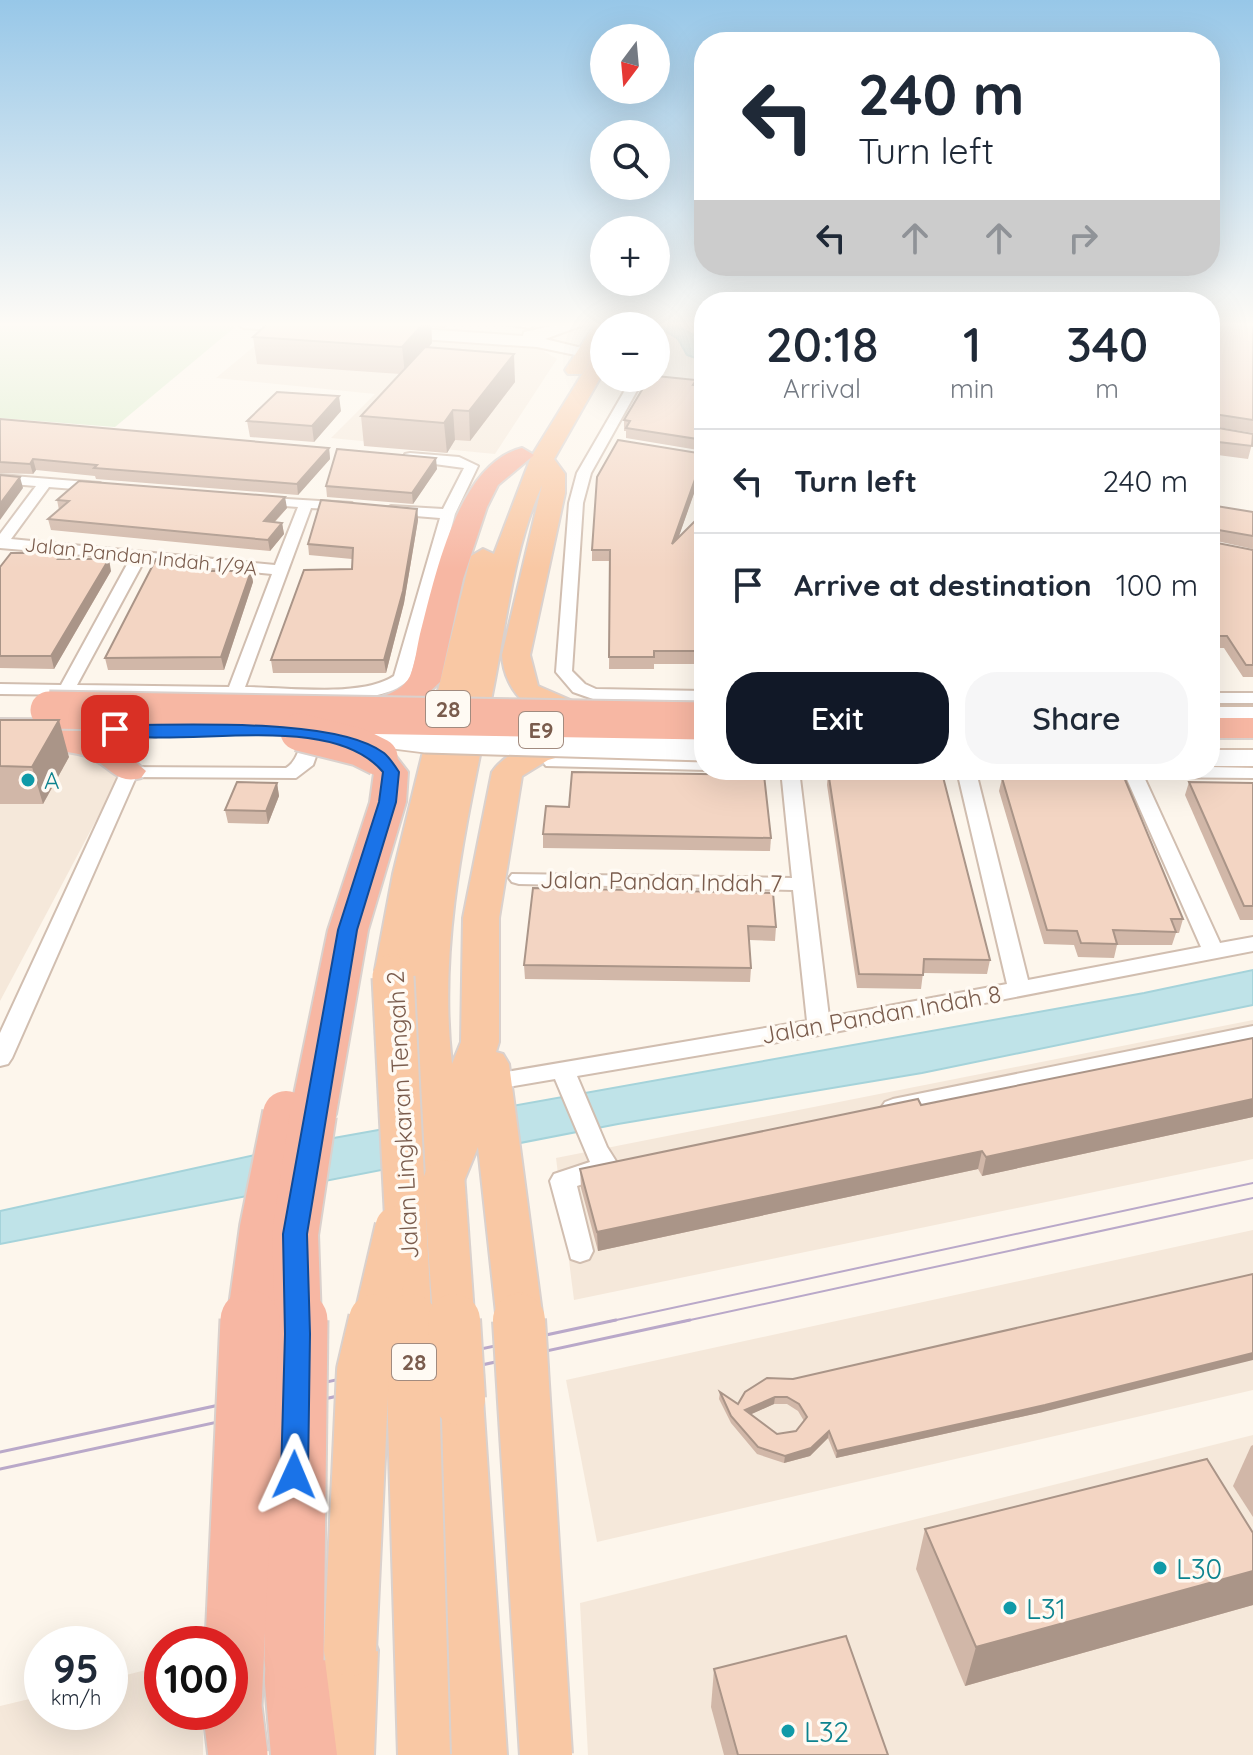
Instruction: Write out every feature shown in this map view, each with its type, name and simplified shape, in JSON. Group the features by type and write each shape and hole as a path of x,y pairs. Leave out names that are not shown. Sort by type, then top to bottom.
{"highway":[{"name":"Jalan Lingkaran Tengah 2","path":"477,1755 424,1184 394,1029 393,970 410,874 499,501 563,405"},
{"name":"Jalan Lingkaran Tengah 2","path":"424,1755 416,1402 428,969 441,875 509,543 532,456"},
{"path":"372,723 415,692 416,673 474,507 487,481 532,456 554,474 553,493 516,655 517,677 526,693 543,703 565,708"},
{"name":"E9","path":"0,709 372,723 427,728 694,734"},
{"path":"1220,710 1253,728"},
{"name":"E9","path":"0,729 299,732 372,723 517,717 694,721"},
{"path":"238,1755 232,1707 247,1345 263,1228 299,1114 348,930 388,802 391,772 379,757 359,747 299,732"},
{"path":"0,741 83,744 100,749 129,771"},
{"path":"546,1755 526,1372 488,1071 481,918 507,772 537,753 583,742"},
{"path":"1220,742 1253,742"},
{"path":"304,1755 322,1655 363,1371 424,1184 474,1105 488,1071"},
{"path":"299,1114 295,1234 298,1334 322,1655 344,1755"}],"main road":[{"path":"1220,707 1253,715"},
{"path":"517,717 565,708 694,711"},
{"path":"372,723 426,738 694,746"},
{"path":"1220,758 1253,758"}],"street":[{"path":"625,405 608,442 584,473 576,503 564,672 579,688 612,696 694,696"},
{"path":"0,689 329,693 381,690 416,673 448,514 471,466 459,461 400,456"},
{"path":"0,479 113,488"},
{"path":"1,543 45,483"},
{"path":"247,499 448,514"},
{"path":"235,692 306,503"},
{"name":"Jalan Pandan Indah 1/9A","path":"1,543 281,570"},
{"path":"66,690 139,556"},
{"path":"0,1058 129,771 290,774 304,765 329,693"},
{"path":"610,763 612,696"},
{"path":"1220,704 1253,698"},
{"path":"552,762 694,765"},
{"path":"1220,773 1253,773"},
{"path":"791,780 819,1027"},
{"path":"968,780 1019,989"},
{"path":"1136,780 1214,953"},
{"name":"Jalan Pandan Indah 7","path":"519,878 802,884"},
{"name":"Jalan Pandan Indah 8","path":"488,1071 566,1079 1253,944"},
{"path":"868,1113 1253,1034"},
{"path":"566,1079 601,1158"},
{"path":"580,1251 563,1181 601,1158 637,1160"}],"shaded area":[{"path":"364,405 527,405 495,454 331,438"},
{"path":"0,749 86,750 118,779 0,1001"},
{"path":"1253,1020 1253,1159 574,1300 556,1158"},
{"path":"1253,1230 1253,1390 597,1542 566,1380"},
{"path":"1253,1435 1253,1755 588,1755 580,1603"},
{"path":"144,1670 144,1730 203,1730 203,1755 0,1755 0,1706 24,1700 24,1730 128,1730 128,1674"}],"green space":[{"path":"0,405 142,405 115,427 0,418"}],"water":[{"path":"1253,970 1253,1005 922,1073 618,1124 0,1244 0,1211 328,1139 1144,993"}],"building":[{"path":"264,405 331,405 312,426 247,421"},
{"path":"371,405 474,405 469,411 453,410 444,423 361,416"},
{"path":"633,405 694,405 694,438 626,428 630,421 624,420"},
{"path":"1220,405 1253,405 1253,420 1220,415"},
{"path":"0,419 329,448 297,484 94,468 97,465 33,459 30,464 0,462"},
{"path":"1220,428 1253,434 1252,446 1220,442"},
{"path":"618,440 694,452 694,482 672,544 694,522 694,651 654,651 654,657 609,657 610,550 592,550 597,477"},
{"path":"337,449 436,458 412,493 326,486"},
{"path":"0,475 20,477 0,504"},
{"path":"79,481 285,497 264,521 282,523 268,540 48,519 69,501 57,500"},
{"path":"321,500 417,509 403,591 384,660 271,660 304,570 352,569 353,548 308,544"},
{"path":"1220,507 1253,512 1253,536 1220,530"},
{"path":"1220,544 1253,550 1253,665 1246,665 1227,636 1220,636"},
{"path":"11,553 62,553 58,559 109,559 51,656 0,656 0,567"},
{"path":"156,559 206,559 201,571 251,571 221,657 105,658"},
{"path":"0,720 59,720 32,767 0,766"},
{"path":"572,772 694,774 694,780 765,780 771,838 543,834 546,806 569,807"},
{"path":"829,780 944,780 990,960 924,959 923,975 859,974"},
{"path":"1003,780 1125,780 1183,919 1171,919 1176,932 1113,930 1117,944 1081,943 1077,931 1047,930"},
{"path":"237,782 277,783 266,811 225,810"},
{"path":"1189,782 1253,783 1253,906 1244,906"},
{"path":"533,888 773,893 776,927 748,926 751,968 524,965"},
{"path":"1253,1038 1253,1099 986,1157 982,1151 597,1232 580,1169 918,1099 921,1105"},
{"path":"1253,1274 1253,1353 1045,1405 837,1451 829,1431 811,1448 785,1456 758,1447 731,1416 720,1392 738,1404 745,1392 767,1378 793,1379","holes":["775,1397 787,1397 799,1404 807,1417 796,1431 777,1434 745,1410"]},
{"path":"1207,1459 1253,1533 1253,1571 976,1647 925,1529"},
{"path":"846,1636 888,1755 738,1755 714,1669"}],"tram line":[{"path":"607,1322 1253,1183"},
{"path":"681,1322 1253,1198"},
{"path":"0,1452 616,1320"},
{"path":"0,1469 690,1320"}],"place":[{"name":"A","path":"28,780"},
{"name":"L30","path":"1160,1568"},
{"name":"L31","path":"1010,1608"},
{"name":"L32","path":"788,1731"}],"route":[{"path":"115,729 299,732 359,747 379,757 391,772 388,802 348,930 313,1114 295,1234 298,1334 294,1475"}]}
